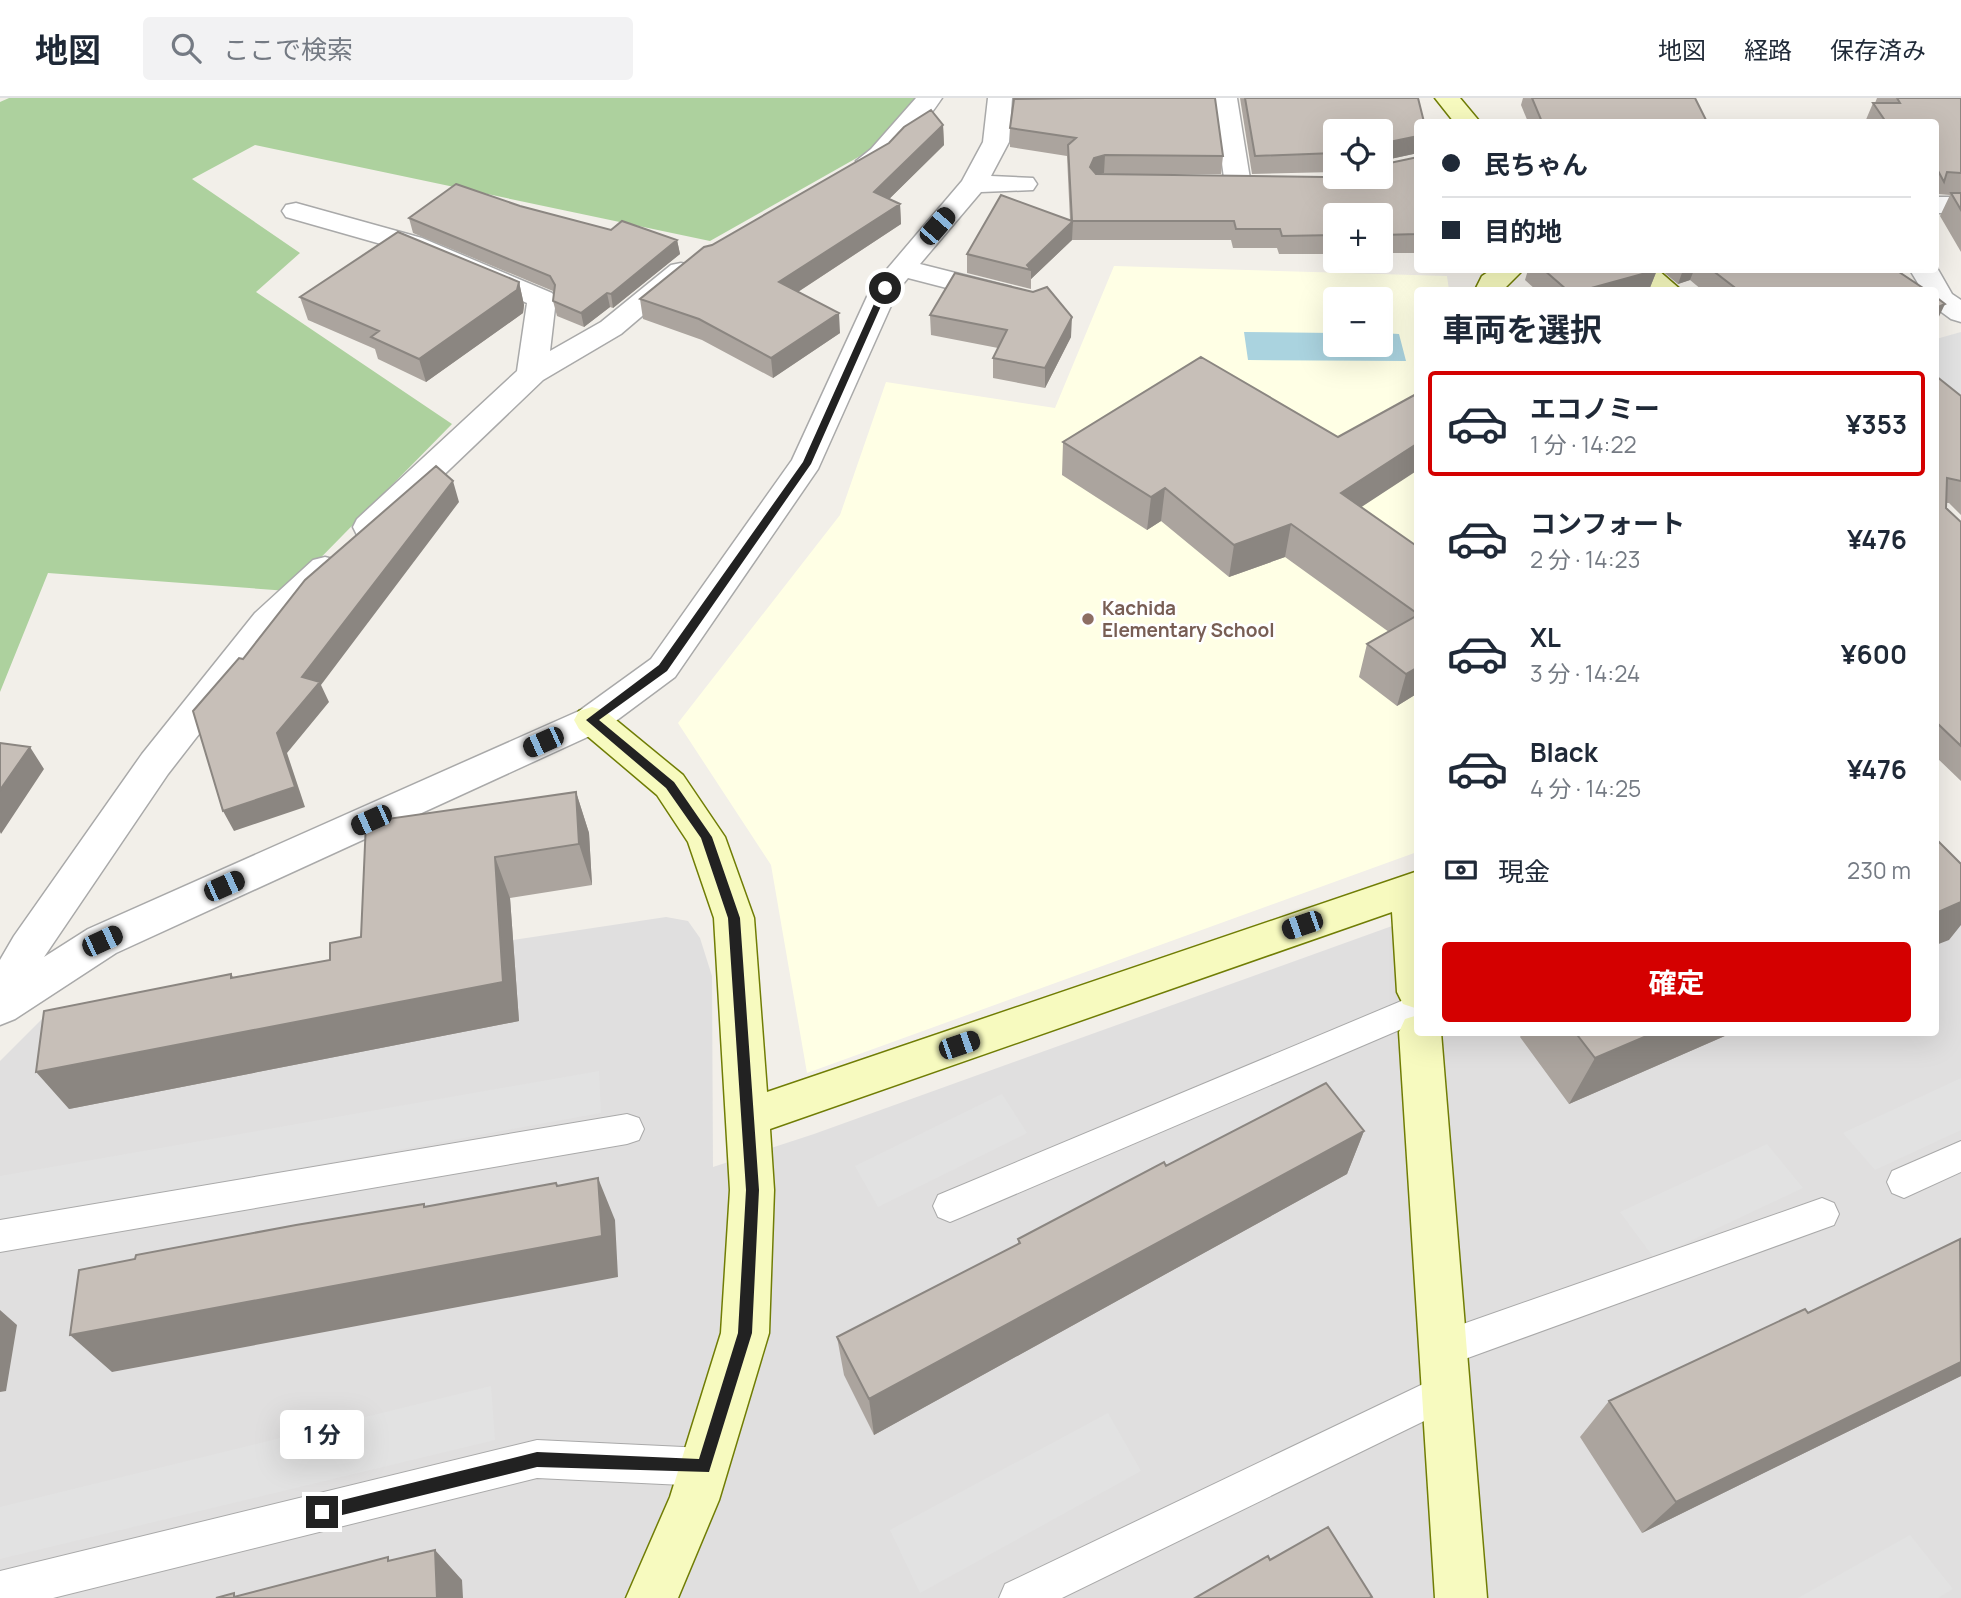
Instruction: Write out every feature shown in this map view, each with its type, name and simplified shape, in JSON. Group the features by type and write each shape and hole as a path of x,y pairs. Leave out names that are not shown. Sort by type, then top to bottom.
{"street":[{"path":"847,173 880,155 930,98"},
{"path":"0,1007 102,941 592,720 663,668 807,462 885,288 974,184 996,142 1000,98"},
{"path":"1225,98 1238,185"},
{"path":"1447,98 1464,119"},
{"path":"974,184 1024,184"},
{"path":"1211,184 1266,185"},
{"path":"1939,205 1961,205"},
{"path":"296,211 412,244 542,299 532,374"},
{"path":"0,997 28,947 155,764 267,622 532,374 611,328 706,253"},
{"path":"901,268 1033,301"},
{"path":"1490,287 1492,282 1504,273"},
{"path":"1646,273 1663,287"},
{"path":"1939,296 1961,313"},
{"path":"592,720 670,785 706,837 734,918 752,1190 745,1333 694,1500 652,1598"},
{"path":"747,1118 1414,888"},
{"path":"1420,1036 1461,1598"}],"lane":[{"path":"950,1206 1414,1009"},
{"path":"0,1236 627,1129"},
{"path":"1904,1182 1961,1156"},
{"path":"1019,1598 1445,1370 1822,1214"},
{"path":"0,1591 537,1460 704,1467"}],"shaded area":[{"name":"Kachida Elementary School","path":"1114,266 1447,276 1449,287 1414,287 1414,853 807,1073 771,865 678,723 840,515 886,382 1055,408"},
{"path":"1961,332 1961,407 1939,389 1939,338"},
{"path":"1939,890 1961,901 1961,1598 0,1598 0,1061 52,1009 666,917 688,921 700,938 712,976 713,1167 814,1134 1414,918 1414,1036 1939,1036"},
{"path":"599,1071 601,1113 0,1222 0,1176"},
{"path":"1961,1078 1961,1130 1875,1170 1843,1133"},
{"path":"1002,1094 1027,1133 878,1207 855,1166"},
{"path":"1767,1144 1803,1188 1654,1258 1620,1212"},
{"path":"491,1386 495,1440 0,1559 0,1507"},
{"path":"1108,1413 1141,1471 920,1593 890,1530"},
{"path":"1910,1535 1953,1589 1938,1598 1798,1598"}],"green space":[{"path":"9,98 922,98 869,151 710,241 255,145 192,179 300,253 256,292 452,424 288,591 48,573 0,692 0,102"}],"water":[{"path":"1244,332 1323,333 1323,357 1393,357 1393,334 1399,334 1406,361 1248,360"}],"building":[{"path":"1215,98 1223,156 1105,155 1094,158 1090,167 1096,174 1323,177 1323,189 1393,189 1393,162 1414,158 1414,234 1393,235 1393,203 1323,203 1323,235 1282,236 1280,229 1236,229 1234,221 1073,221 1027,265 1031,270 967,254 1001,195 1072,221 1068,145 1076,138 1010,128 1014,99"},
{"path":"1245,98 1418,98 1423,119 1414,119 1414,137 1393,141 1393,119 1323,119 1323,153 1255,156"},
{"path":"1532,98 1695,98 1706,119 1541,119"},
{"path":"1897,98 1961,98 1961,173 1947,172 1944,182 1939,173 1939,119 1884,119 1873,103 1900,103"},
{"path":"931,110 943,125 874,192 900,204 779,282 839,313 771,358 699,319 640,299 704,247 712,245 889,143 904,127"},
{"path":"456,184 520,206 611,230 622,221 677,240 611,294 607,293 581,313 553,301 555,285 550,276 409,218"},
{"path":"1951,193 1961,193 1961,210"},
{"path":"398,232 519,282 517,290 419,359 371,337 379,331 300,297"},
{"path":"955,273 1033,292 1047,287 1072,317 1045,368 993,358 1007,330 930,315"},
{"path":"1547,273 1646,273 1595,287 1564,287"},
{"path":"1716,273 1900,273 1922,287 1734,287"},
{"path":"1201,357 1338,437 1414,395 1414,446 1341,493 1414,544 1414,611 1291,524 1234,545 1165,488 1151,497 1063,442"},
{"path":"1939,378 1961,396 1961,481 1947,478 1946,508 1961,522 1961,746 1939,725"},
{"path":"436,466 453,481 302,677 320,682 277,733 295,787 223,811 193,711 239,658 243,659 305,580"},
{"path":"1414,617 1414,669 1406,674 1367,644"},
{"path":"0,743 30,747 0,790"},
{"path":"576,792 579,844 495,857 503,982 36,1072 44,1011 231,974 231,978 330,960 330,943 361,937 366,822"},
{"path":"1939,842 1961,864 1961,902 1939,912"},
{"path":"1578,1036 1647,1036 1595,1058"},
{"path":"1326,1083 1364,1131 869,1399 837,1337 1020,1243 1018,1239 1164,1162 1166,1166"},
{"path":"598,1178 602,1236 70,1335 79,1270 135,1259 136,1255 296,1225"},
{"path":"1960,1239 1961,1362 1676,1502 1609,1401 1805,1309 1808,1313"},
{"path":"1328,1527 1372,1597 1195,1598 1268,1556 1270,1560"},
{"path":"435,1550 437,1598 216,1598 234,1593 234,1597 388,1557 388,1561"}],"place":[{"name":"Kachida Elementary School","path":"1088,619"}],"route":[{"path":"322,1512 537,1460 704,1467 745,1333 752,1190 734,918 706,837 670,785 592,720 663,668 807,462 885,288"}]}
